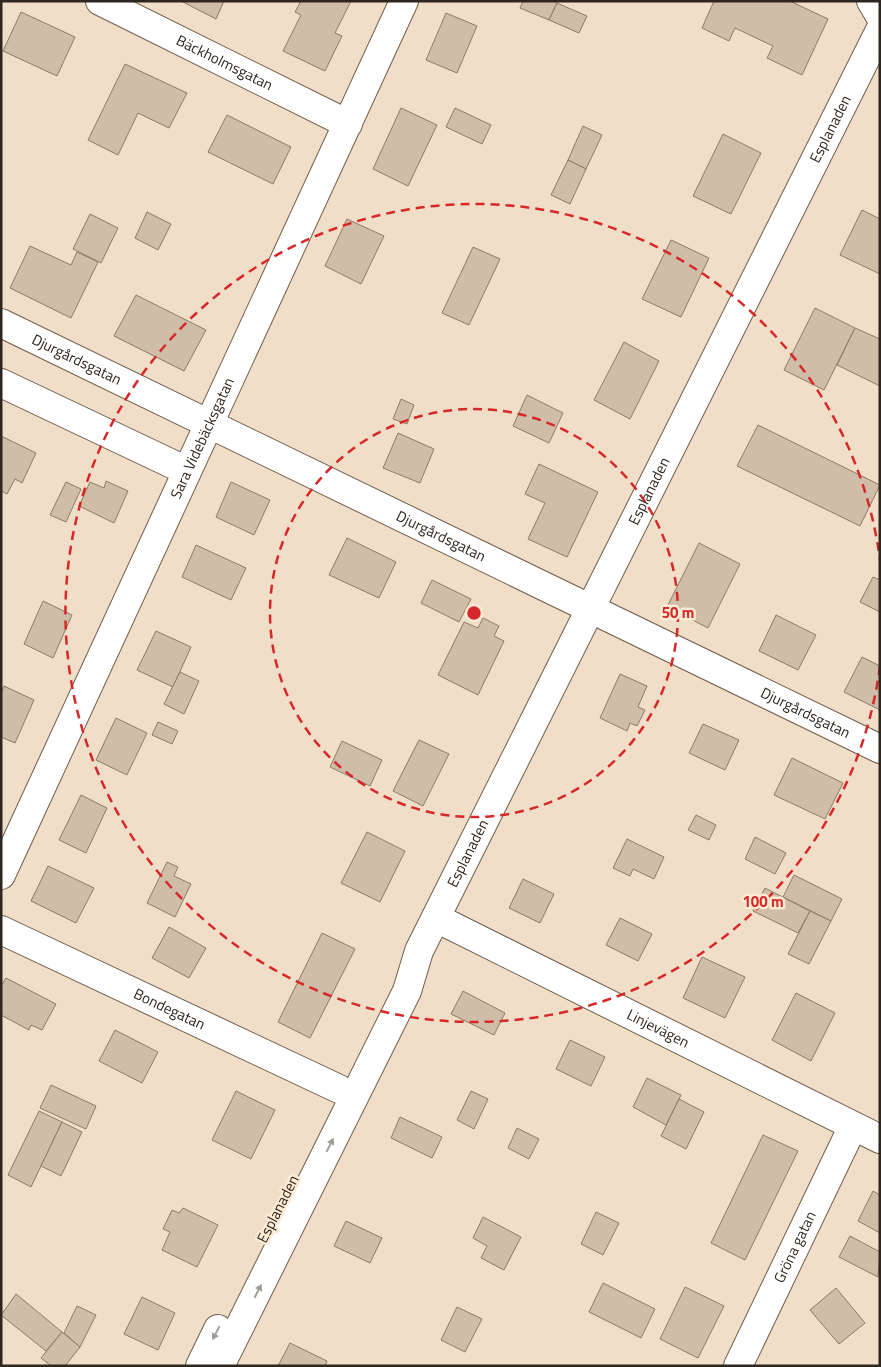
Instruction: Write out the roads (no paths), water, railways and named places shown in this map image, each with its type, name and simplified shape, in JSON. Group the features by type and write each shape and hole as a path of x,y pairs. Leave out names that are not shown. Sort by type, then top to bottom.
{"street":[{"name":"Bäckholmsgatan","path":"100,1 348,124"},
{"name":"Sara Videbäcksgatan","path":"1,875 404,1"},
{"path":"871,1 880,16"},
{"name":"Esplanaden","path":"220,1366 407,991 419,951 880,30"},
{"name":"Djurgårdsgatan","path":"1,323 880,749"},
{"path":"1,383 187,471"},
{"name":"Linjevägen","path":"436,918 880,1139"},
{"name":"Bondegatan","path":"1,930 339,1089"},
{"name":"Esplanaden","path":"200,1366 392,984 419,951"},
{"name":"Gröna gatan","path":"738,1366 853,1126"}]}
